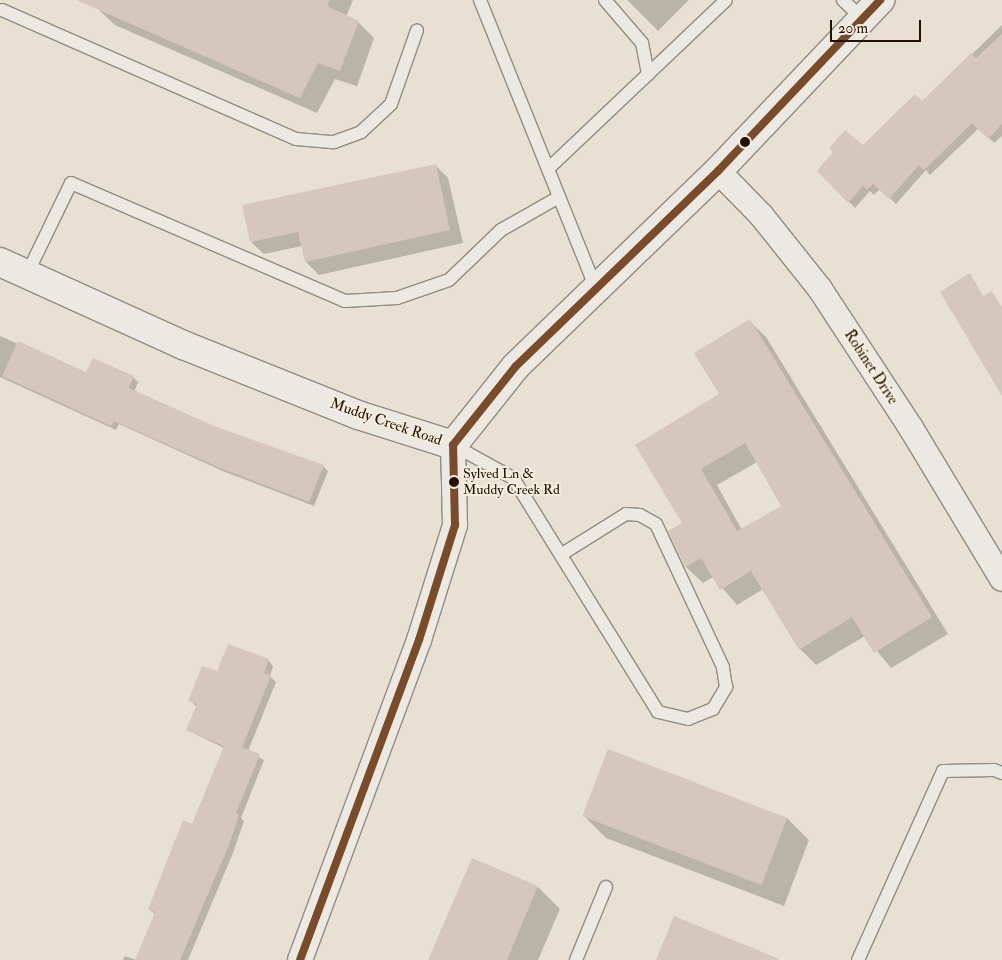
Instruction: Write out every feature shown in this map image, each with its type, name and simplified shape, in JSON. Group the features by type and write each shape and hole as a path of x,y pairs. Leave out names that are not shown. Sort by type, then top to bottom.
{"street":[{"name":"Muddy Creek Road","path":"0,262 183,345 358,415 453,445 516,366 718,171 872,9"},
{"name":"Robinet Drive","path":"718,171 760,215 820,290 911,428 1002,579"},
{"path":"300,960 416,649 455,525 453,445"}],"lane":[{"path":"480,0 596,288"},
{"path":"605,0 642,43 648,74"},
{"path":"548,169 726,0"},
{"path":"843,0 872,9"},
{"path":"3,8 296,139 334,142 361,132 392,104 417,30"},
{"path":"27,274 71,183 345,301 397,298 449,280 501,230 559,197"},
{"path":"453,445 513,478 562,554 658,712 688,718 714,709 726,687 722,667 656,524 640,515 626,514 562,554"},
{"path":"858,960 943,770 994,770 1002,773"},
{"path":"576,960 606,887"}],"building":[{"path":"76,0 330,0 327,6 359,21 340,71 318,63 300,98"},
{"path":"1002,34 1002,124 988,139 972,123 924,170 919,165 889,199 873,184 867,190 863,186 848,203 817,171 833,152 829,148 845,130 863,145 915,94 922,101 971,53 976,58"},
{"path":"436,164 450,230 305,262 298,232 250,242 242,205"},
{"path":"970,273 983,296 992,291 1002,307 1002,396 940,292"},
{"path":"750,319 932,617 874,653 852,617 799,650 751,571 720,590 701,558 685,567 668,531 682,523 635,445 719,394 694,353","holes":["745,443 781,506 737,531 701,469"]},
{"path":"18,341 86,372 93,358 134,376 129,388 214,426 324,465 309,502 220,468 114,421 111,426 2,376"},
{"path":"228,644 269,659 264,673 271,676 242,747 260,754 236,813 239,815 228,847 180,960 135,960 155,912 148,909 183,820 192,824 224,746 186,730 197,704 188,701 202,666 217,671"},
{"path":"608,749 787,818 761,885 582,816"},
{"path":"472,858 538,886 507,960 428,960"},
{"path":"674,916 779,959 656,960"}],"transit line":[{"path":"300,960 419,640 455,525 453,445 516,366 718,171 880,0"}],"place":[{"name":"Sylved Ln & Muddy Creek Rd","path":"454,482"}]}
